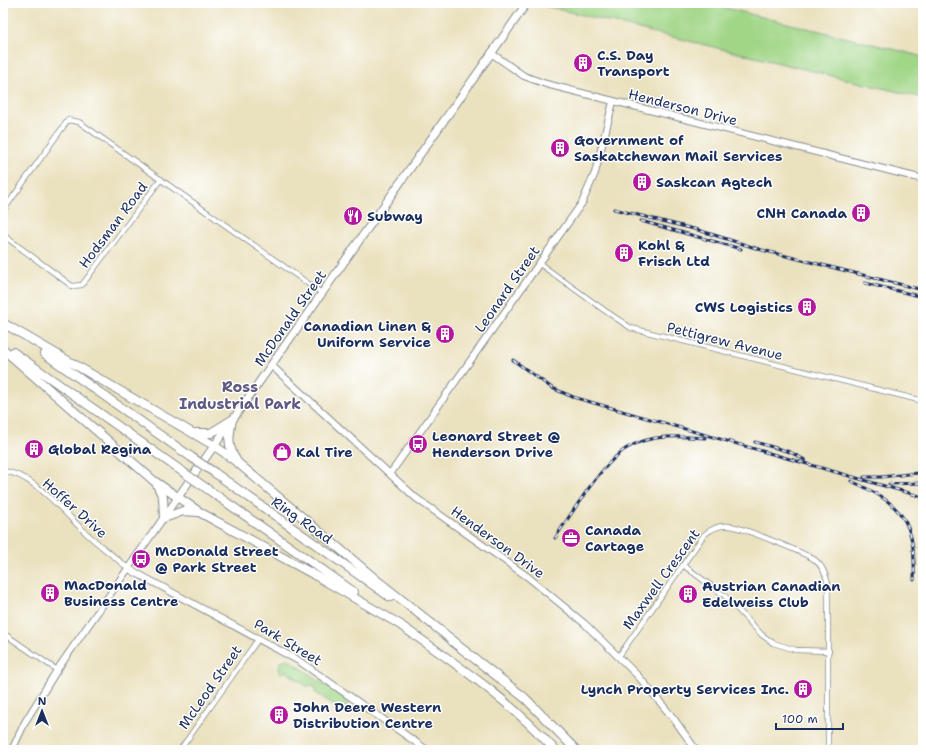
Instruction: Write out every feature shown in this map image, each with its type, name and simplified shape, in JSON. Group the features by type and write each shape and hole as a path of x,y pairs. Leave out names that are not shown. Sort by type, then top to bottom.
{"highway":[{"path":"3,324 215,446 238,463 379,582 456,644"},
{"name":"Ring Road","path":"3,324 456,644 525,698 576,750"},
{"name":"Ring Road","path":"3,344 183,472 466,669 518,713 555,750"},
{"path":"3,349 154,481 201,512 401,625"},
{"path":"192,432 204,434 212,433 232,420"},
{"path":"232,420 229,434 230,448 238,463"},
{"path":"154,481 163,497 164,518 183,512 201,512"}],"main road":[{"name":"McDonald Street","path":"178,497 323,294 527,3"}],"street":[{"name":"Henderson Drive","path":"492,53 524,76 546,84 923,179"},
{"name":"Leonard Street","path":"390,474 582,203 595,173 613,102"},
{"name":"Hodsman Road","path":"3,211 68,120 79,122 323,294"},
{"name":"Hodsman Road","path":"3,235 72,286 82,285 160,179"},
{"name":"Pettigrew Avenue","path":"540,264 631,328 923,401"},
{"name":"Henderson Drive","path":"272,366 416,498 528,577 570,611 619,656 674,719 696,750"},
{"name":"Hoffer Drive","path":"3,471 13,473 27,479 87,534 129,569"},
{"name":"McDonald Street","path":"12,750 25,722 57,670 178,497"},
{"name":"Maxwell Crescent","path":"619,656 704,535 712,529 725,526 734,526 814,559 824,570 828,584 828,750"},
{"path":"683,565 725,596 762,635 773,643 796,650 829,650"},
{"name":"Park Street","path":"129,569 299,661 427,750"},
{"path":"3,634 57,670"},
{"name":"McLeod Street","path":"180,750 259,638"}],"green space":[{"path":"705,3 897,50 923,57 923,98 537,4"},
{"path":"288,659 347,700 347,709 343,712 337,712 338,708 315,692 314,686 310,685 308,687 285,671 282,674 279,666 282,661 283,662 284,660"}],"railway":[{"path":"614,209 698,230 762,250 923,290"},
{"path":"641,221 741,249"},
{"path":"865,283 923,297"},
{"path":"513,360 552,388 573,397 923,497"},
{"path":"555,538 598,476 617,455 627,448 636,443 655,438 705,438"},
{"path":"755,442 790,452 805,460"},
{"path":"864,477 881,477 918,473"},
{"path":"851,481 869,489 883,498 903,517 909,529 912,543 914,580"},
{"path":"889,484 923,483"}],"place":[{"name":"C.S. Day Transport","path":"583,63"},
{"name":"Government of Saskatchewan Mail Services","path":"560,148"},
{"name":"Saskcan Agtech","path":"642,182"},
{"name":"CNH Canada","path":"861,213"},
{"name":"Subway","path":"353,216"},
{"name":"Kohl & Frisch Ltd","path":"624,253"},
{"name":"CWS Logistics","path":"807,307"},
{"name":"Canadian Linen & Uniform Service","path":"445,334"},
{"name":"Leonard Street @ Henderson Drive","path":"418,444"},
{"name":"Global Regina","path":"34,449"},
{"name":"Kal Tire","path":"282,452"},
{"name":"Canada Cartage","path":"571,538"},
{"name":"McDonald Street @ Park Street","path":"141,559"},
{"name":"MacDonald Business Centre","path":"50,593"},
{"name":"Austrian Canadian Edelweiss Club","path":"688,594"},
{"name":"Lynch Property Services Inc.","path":"803,689"},
{"name":"John Deere Western Distribution Centre","path":"279,715"}],"district":[{"name":"Ross Industrial Park","path":"240,396"}]}
